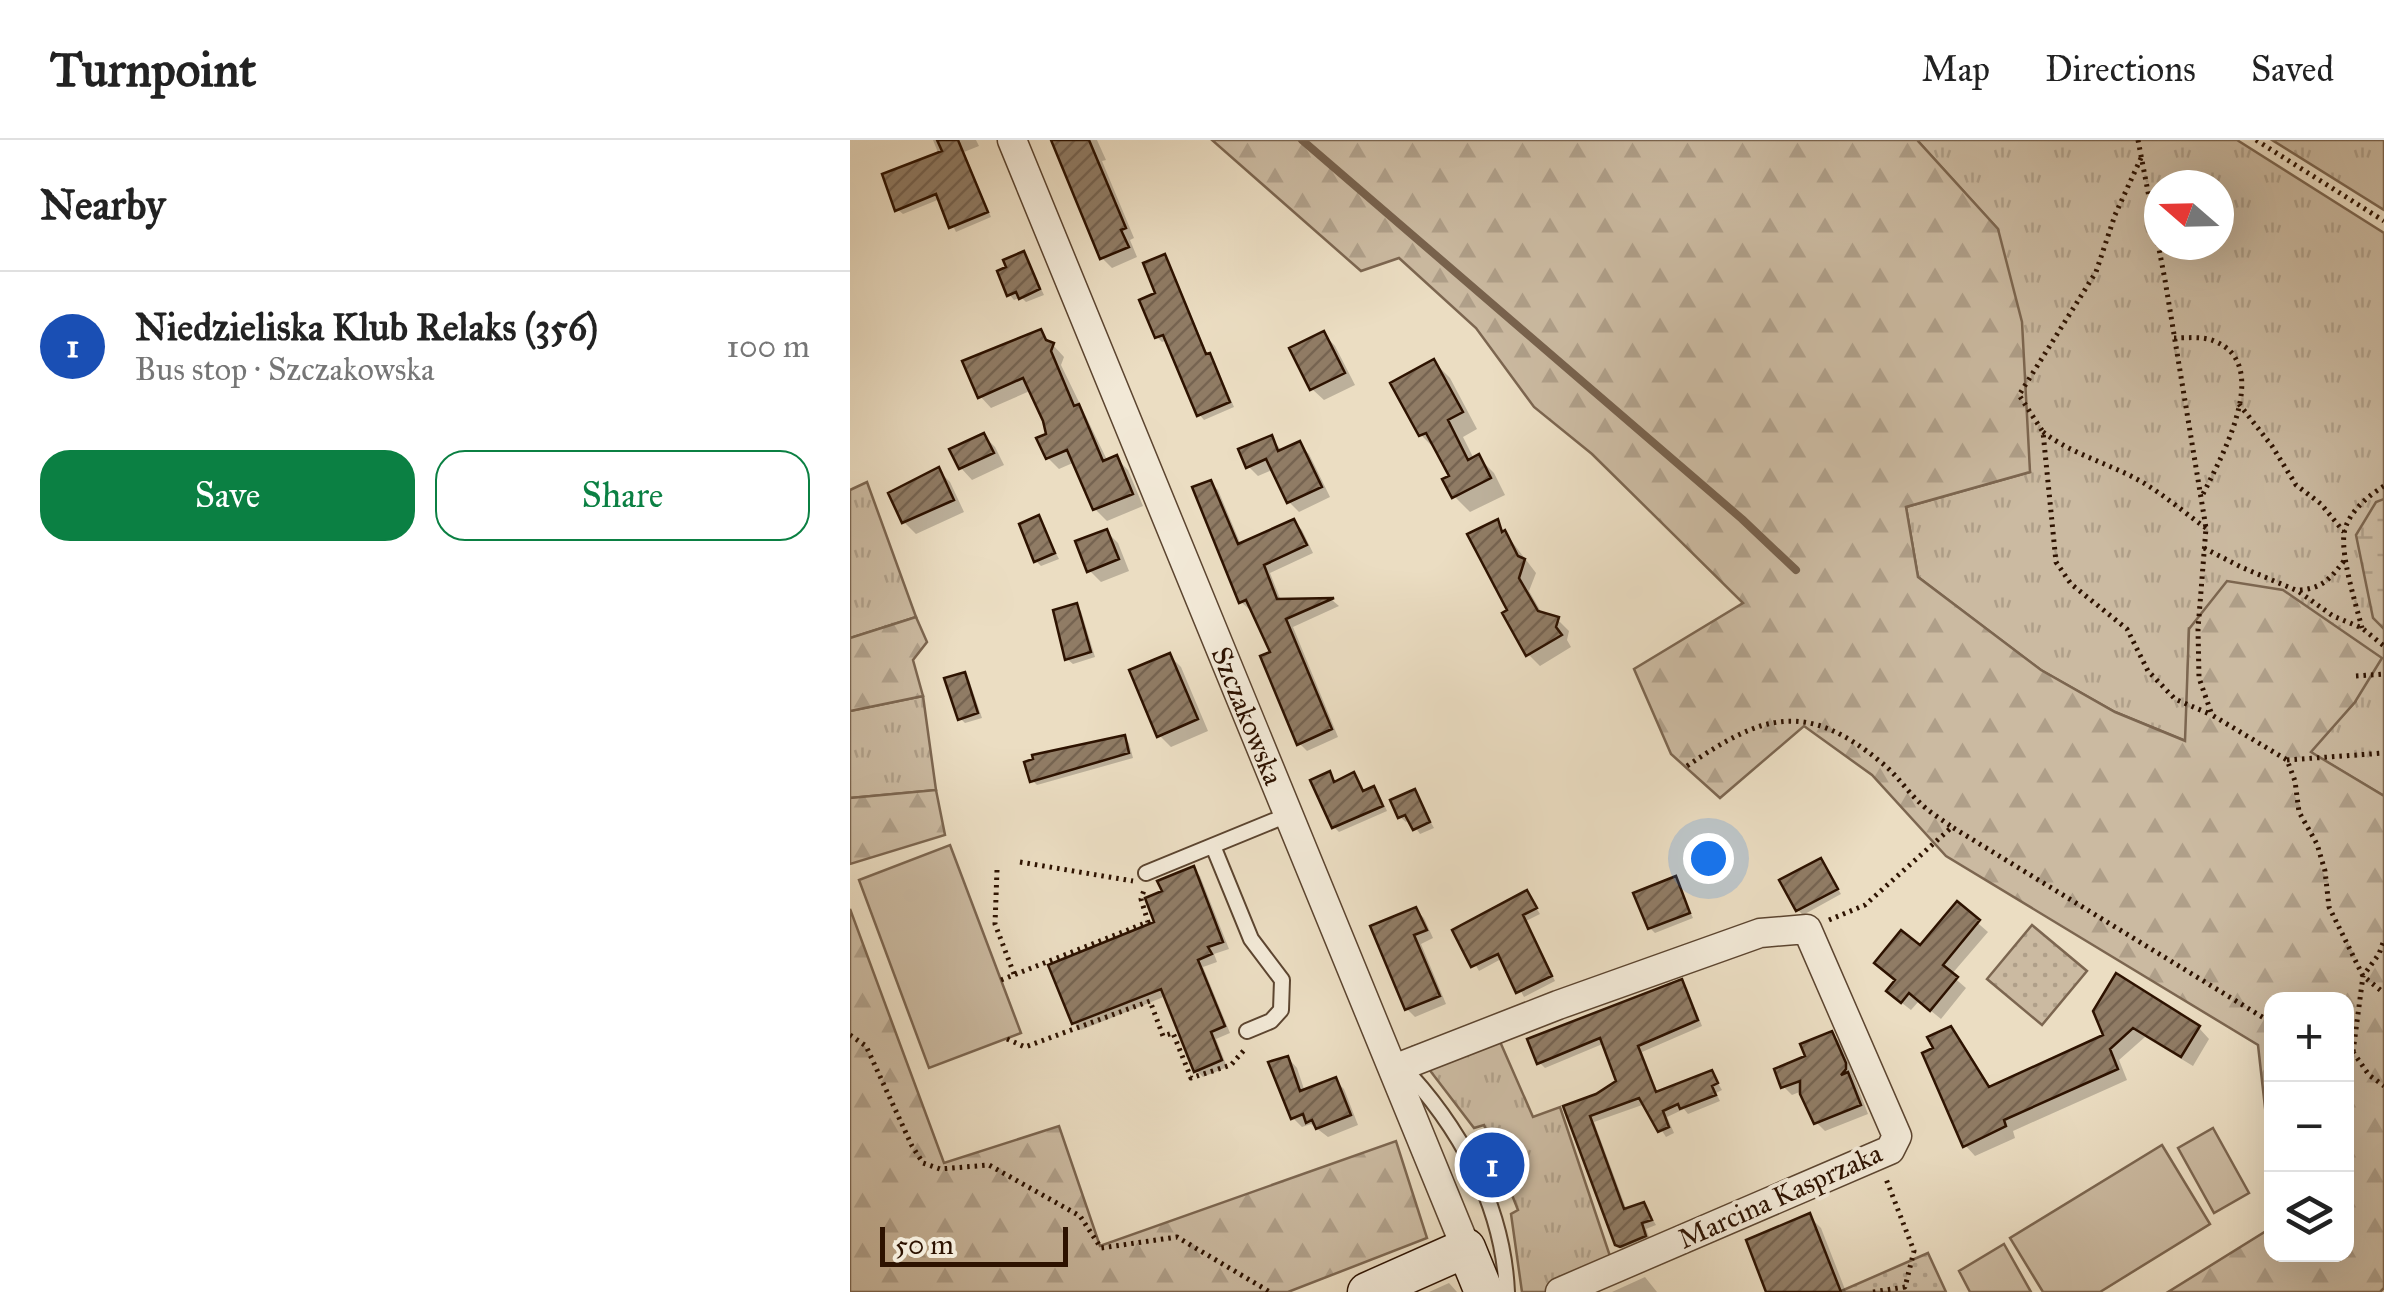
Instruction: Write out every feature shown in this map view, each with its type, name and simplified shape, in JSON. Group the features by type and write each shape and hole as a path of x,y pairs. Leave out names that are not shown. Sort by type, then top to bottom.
{"street":[{"name":"Szczakowska","path":"1012,140 1394,1062 1484,1292"},
{"path":"1394,1062 1760,933 1808,929"},
{"name":"Marcina Kasprzaka","path":"1560,1292 1890,1150 1897,1136 1808,929"},
{"path":"1367,1292 1466,1248"}],"lane":[{"path":"1143,878 1290,814"},
{"path":"1213,846 1251,939 1282,980 1282,1010 1271,1021 1247,1031"},
{"path":"1394,1062 1447,1118 1464,1145 1499,1237 1507,1292"}],"path":[{"path":"2138,140 2206,528 2198,629 2199,678 2212,716"},
{"path":"2256,140 2384,221"},
{"path":"2142,158 2115,215 2096,272 2019,394 2044,432 2065,448 2144,483 2206,528"},
{"path":"2174,338 2213,340 2237,357 2244,377 2224,452 2201,499"},
{"path":"2239,404 2296,484 2321,504 2344,532 2351,588 2362,628"},
{"path":"2044,432 2056,562 2071,584 2126,630 2148,671 2174,699 2212,716 2287,760 2384,753"},
{"path":"2344,532 2363,499 2384,486"},
{"path":"2204,548 2241,568 2298,590 2333,616 2362,628 2384,646"},
{"path":"2298,590 2326,584 2347,557"},
{"path":"2356,676 2384,674"},
{"path":"1686,766 1720,743 1762,723 1800,720 1841,733 1885,765 1921,805 1952,827 2264,1018"},
{"path":"2287,760 2295,781 2299,812 2317,844 2325,871 2329,907 2363,976 2384,993"},
{"path":"1808,929 1865,905 1952,827"},
{"path":"1020,862 1143,878"},
{"path":"997,870 995,924 1014,974"},
{"path":"1001,980 1142,925"},
{"path":"2354,1029 2363,976 2384,940"},
{"path":"1006,1039 1025,1046 1150,1001 1163,1036 1173,1033 1191,1078 1231,1065 1271,1021"},
{"path":"850,1036 866,1046 923,1163 940,1169 989,1165 1080,1216 1101,1248 1177,1237 1270,1292"},
{"path":"2354,1057 2368,1075 2384,1086"},
{"path":"1873,1292 1905,1287 1914,1251 1878,1156"}],"green space":[{"path":"1212,140 1917,140 1998,229 2022,322 2030,472 1906,507 1918,577 2041,670 2115,712 2185,741 2189,629 2227,581 2283,590 2382,658 2355,702 2311,752 2384,796 2384,1288 2380,1292 2168,1292 2264,1232 2264,1262 2354,1262 2354,992 2264,992 2264,1099 2258,1045 1946,856 1872,775 1804,726 1720,798 1671,754 1634,669 1743,603 1592,454 1534,407 1476,328 1399,258 1361,271"},
{"path":"1917,140 2237,140 2384,233 2384,796 2310,752 2355,702 2189,629 2186,741 2115,712 2041,670 1918,577 1906,507 2030,472 1998,229"},
{"path":"2272,140 2384,140 2384,210"},
{"path":"867,482 916,617 850,638 850,490"},
{"path":"2384,499 2384,629 2373,618 2356,535 2376,502"},
{"path":"916,617 927,642 913,660 923,696 850,711 850,638"},
{"path":"923,696 936,790 850,798 850,711"},
{"path":"936,790 945,835 850,864 850,798"},
{"path":"950,845 1021,1033 929,1068 859,880"},
{"path":"850,909 944,1163 1059,1126 1100,1246 1396,1141 1427,1238 1288,1292 850,1292"},
{"path":"2032,925 2087,971 2042,1025 1987,979"},
{"path":"1491,1021 1533,1117 1560,1107 1615,1271 1563,1292 1522,1292 1511,1214 1518,1210 1484,1125 1474,1128 1412,1047"},
{"path":"2213,1128 2249,1193 2214,1213 2178,1148"},
{"path":"2162,1145 2210,1224 2100,1292 2043,1292 2010,1238"},
{"path":"2004,1244 2031,1292 1970,1292 1959,1271"},
{"path":"1928,1253 1946,1292 1839,1292"}],"building":[{"path":"937,140 958,140 988,212 949,228 936,194 895,211 882,174 942,151"},
{"path":"1051,140 1089,140 1126,228 1121,230 1129,247 1100,259"},
{"path":"1024,251 1040,289 1019,299 1016,292 1007,296 997,271 1006,267 1003,260"},
{"path":"1165,254 1230,402 1197,416 1163,335 1155,338 1139,300 1155,293 1143,263"},
{"path":"1041,329 1046,340 1054,343 1051,351 1103,461 1117,455 1133,494 1093,510 1067,450 1046,459 1036,438 1046,434 1043,421 1023,378 978,398 962,361"},
{"path":"1324,331 1345,373 1310,390 1289,348"},
{"path":"1434,359 1463,412 1448,420 1468,460 1479,454 1491,478 1452,498 1442,479 1449,476 1426,433 1419,436 1390,383"},
{"path":"984,433 994,453 959,469 949,449"},
{"path":"1272,435 1278,451 1300,441 1322,487 1287,503 1266,459 1246,468 1238,449"},
{"path":"939,467 954,500 902,523 888,493"},
{"path":"1211,480 1238,544 1294,519 1307,545 1264,565 1277,599 1334,598 1286,619 1332,729 1297,745 1260,656 1270,652 1246,600 1239,603 1192,487"},
{"path":"1039,515 1055,553 1034,562 1019,524"},
{"path":"1498,519 1518,556 1525,559 1519,578 1538,611 1559,617 1556,627 1562,635 1526,656 1467,534"},
{"path":"1107,529 1119,559 1087,572 1075,541"},
{"path":"1077,603 1091,652 1065,660 1053,610"},
{"path":"1170,653 1198,719 1157,737 1129,670"},
{"path":"965,672 978,713 958,720 944,678"},
{"path":"1125,735 1129,753 1030,782 1024,762 1033,759 1032,755"},
{"path":"1330,771 1334,782 1354,772 1363,791 1374,786 1383,806 1332,828 1310,780"},
{"path":"1415,789 1430,822 1413,830 1405,815 1398,818 1390,800"},
{"path":"1821,858 1838,889 1796,911 1779,880"},
{"path":"1194,866 1223,942 1208,947 1212,954 1198,960 1225,1026 1211,1032 1222,1060 1194,1072 1161,989 1072,1024 1048,965 1154,922 1145,898 1162,891 1157,881"},
{"path":"1676,876 1690,913 1648,929 1633,893"},
{"path":"1527,890 1537,908 1523,915 1552,976 1516,993 1498,954 1471,967 1452,930"},
{"path":"1957,901 1980,920 1943,965 1958,977 1930,1011 1909,993 1901,1003 1886,991 1895,980 1874,963 1901,930 1920,945"},
{"path":"1416,907 1427,930 1414,935 1440,996 1405,1010 1370,926"},
{"path":"2116,973 2200,1026 2181,1057 2133,1028 2110,1049 2118,1069 2004,1120 2006,1126 1963,1147 1922,1053 1933,1048 1927,1037 1951,1026 1989,1087 2103,1035 2093,1011"},
{"path":"1682,979 1698,1020 1638,1046 1656,1092 1712,1070 1718,1083 1712,1086 1716,1095 1663,1111 1669,1127 1658,1132 1639,1098 1590,1116 1624,1209 1644,1202 1652,1220 1642,1223 1646,1236 1620,1247 1615,1245 1563,1106 1596,1094 1616,1081 1600,1038 1537,1064 1527,1039"},
{"path":"1832,1031 1846,1063 1841,1075 1848,1072 1861,1105 1814,1124 1800,1094 1800,1081 1781,1088 1774,1069 1805,1056 1800,1044"},
{"path":"1288,1056 1300,1091 1336,1077 1351,1115 1316,1129 1312,1120 1306,1123 1303,1114 1291,1119 1268,1062"},
{"path":"1810,1213 1841,1292 1766,1292 1746,1240"}],"waterway":[{"path":"1302,140 1742,519 1796,570"}],"place":[{"name":"Niedzieliska Klub Relaks (356)","path":"1492,1165"}]}
